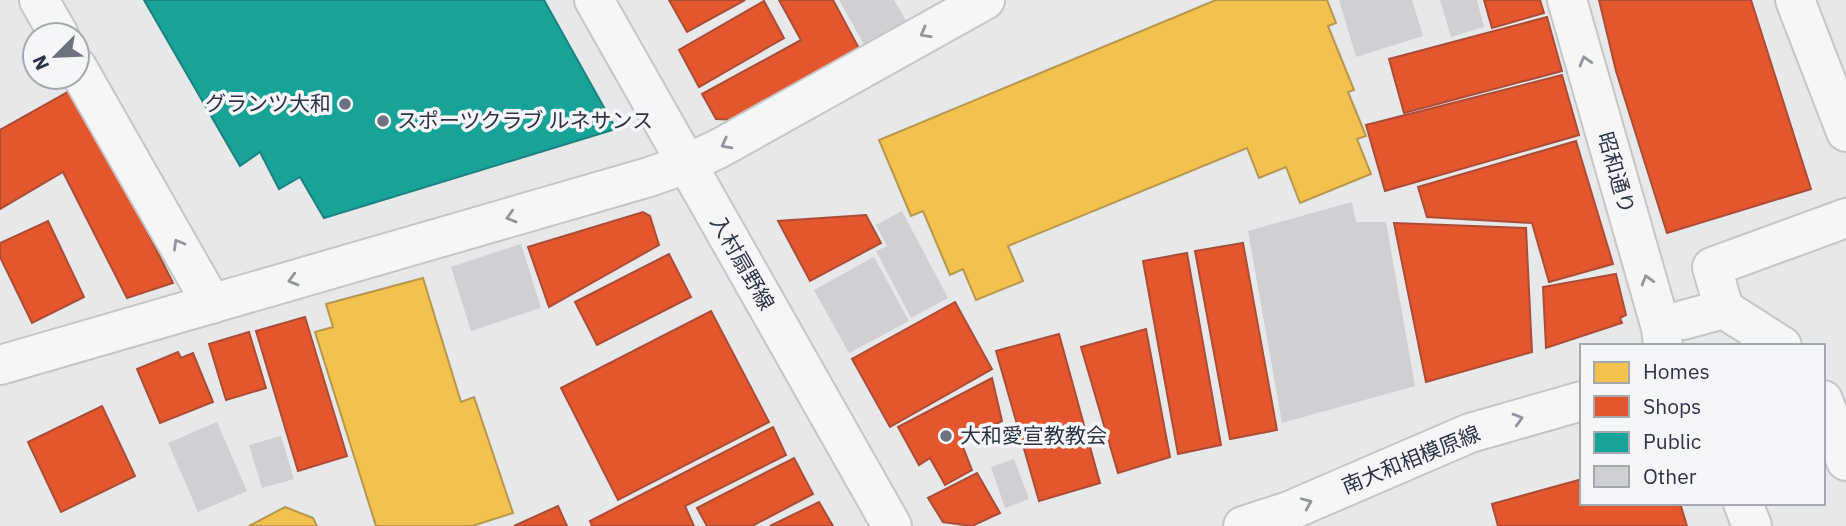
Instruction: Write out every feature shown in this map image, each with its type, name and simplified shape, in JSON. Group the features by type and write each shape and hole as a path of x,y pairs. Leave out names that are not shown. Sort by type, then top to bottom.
{"street":[{"path":"39,0 51,21"},
{"name":"入村扇野線","path":"594,0 892,526"},
{"path":"0,365 686,164 736,139 985,0"},
{"name":"昭和通り","path":"1567,0 1661,328 1673,333"},
{"path":"1795,0 1846,132"},
{"path":"91,91 212,304"},
{"path":"1779,344 1724,309 1713,267 1846,218"},
{"path":"1673,333 1724,309"},
{"name":"南大和相模原線","path":"1243,526 1289,511 1470,433 1580,402"},
{"path":"1825,404 1844,447"},
{"path":"1744,505 1752,526"}],"building: Homes":[{"name":"グランツ大和","path":"319,0 332,0 357,45 374,35 353,0 503,0 541,68 324,190 305,155 276,172 258,136 237,148 194,71"},
{"path":"1216,0 1327,0 1336,23 1328,26 1354,90 1348,92 1366,136 1357,139 1371,174 1300,203 1286,167 1259,178 1247,148 1008,246 1023,281 976,300 963,269 950,275 923,211 911,216 879,140"},
{"path":"423,278 461,402 474,397 513,513 472,526 376,526 315,332 333,327 326,304"},
{"path":"285,507 313,518 317,526 249,526"}],"building: Shops":[{"path":"669,0 745,0 687,32"},
{"path":"779,0 833,0 862,54 740,120 716,119 702,94 801,40"},
{"path":"1484,0 1540,0 1544,13 1492,28"},
{"path":"1599,0 1751,0 1811,189 1667,233 1616,71"},
{"path":"764,1 784,38 699,87 679,50"},
{"path":"1547,17 1562,71 1404,113 1389,59"},
{"path":"1562,75 1579,135 1385,191 1366,125"},
{"path":"70,91 77,91 173,283 127,298 63,172 0,209 0,130"},
{"path":"1576,141 1613,264 1549,282 1532,223 1427,217 1418,187"},
{"path":"643,212 650,216 659,245 549,307 528,247"},
{"path":"866,215 881,243 810,281 778,221"},
{"path":"48,221 84,297 32,323 0,257 0,243"},
{"path":"1394,223 1526,228 1532,352 1426,382"},
{"path":"1243,243 1277,430 1230,439 1195,251"},
{"path":"1187,253 1221,445 1178,454 1143,261"},
{"path":"669,254 691,297 597,345 575,302"},
{"path":"1616,274 1626,315 1620,318 1622,323 1546,348 1543,287"},
{"path":"955,302 992,369 890,427 852,359"},
{"path":"711,311 769,422 618,500 561,388"},
{"path":"305,317 347,456 298,471 256,331"},
{"path":"1146,329 1170,457 1118,473 1081,347"},
{"path":"249,332 266,388 226,400 209,344"},
{"path":"1059,334 1100,483 1039,501 996,351"},
{"path":"178,352 181,358 193,353 213,402 160,423 137,369"},
{"path":"992,378 1002,421 961,442 972,470 945,485 930,458 919,465 898,427"},
{"path":"102,406 135,476 61,512 28,442"},
{"path":"773,427 786,455 685,506 694,526 592,526 590,521"},
{"path":"794,458 813,494 752,526 707,526 697,508"},
{"path":"977,473 1000,513 972,526 943,522 928,498"},
{"path":"1580,480 1580,505 1681,505 1687,526 1498,526 1492,504"},
{"path":"819,502 833,526 770,526"},
{"path":"558,506 567,526 514,526"}],"building: Public":[{"path":"144,0 544,0 616,129 324,218 300,177 279,189 260,152 240,166"}],"building: Other":[{"path":"839,0 894,0 907,22 865,46"},
{"path":"1339,0 1412,0 1423,36 1356,57"},
{"path":"1440,0 1477,0 1484,27 1451,37"},
{"path":"1352,202 1356,222 1386,222 1415,386 1282,423 1248,231"},
{"path":"902,211 948,298 911,318 876,251 887,246 876,225"},
{"path":"521,244 541,308 471,331 451,267"},
{"path":"874,257 909,321 849,353 814,290"},
{"path":"217,422 247,491 198,512 168,443"},
{"path":"281,436 294,479 262,488 249,445"},
{"path":"1014,459 1029,499 1005,508 991,467"}],"place":[{"name":"グランツ大和","path":"345,104"},
{"name":"スポーツクラブ ルネサンス","path":"383,121"},
{"name":"大和愛宣教教会","path":"946,436"}]}
